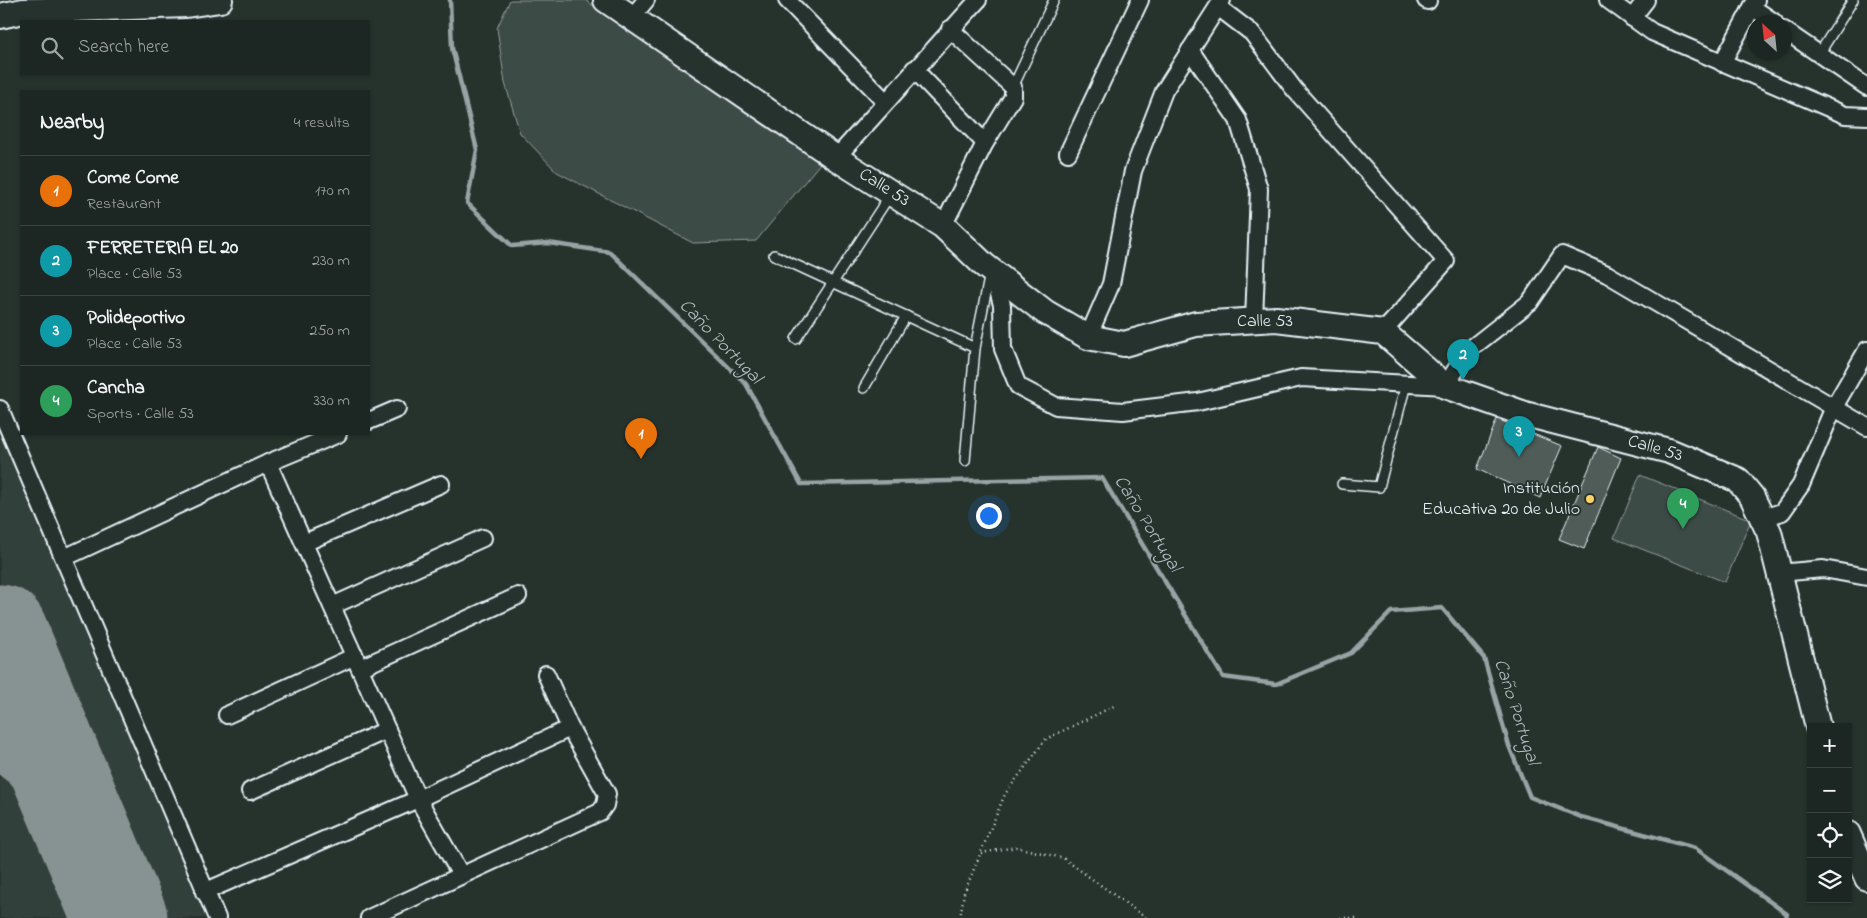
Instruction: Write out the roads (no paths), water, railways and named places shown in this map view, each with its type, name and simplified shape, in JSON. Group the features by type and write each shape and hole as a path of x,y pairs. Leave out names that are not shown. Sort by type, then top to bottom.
{"street":[{"path":"0,16 85,5 186,5 220,0"},
{"name":"Calle 53","path":"606,0 639,9 836,158 943,226 992,271 1046,312 1088,337 1124,344 1196,324 1276,319 1383,332 1445,386 1525,414 1678,454 1738,480 1752,497 1763,518 1780,573 1817,723"},
{"path":"787,0 885,101"},
{"path":"836,158 885,101 978,0"},
{"path":"1068,153 1140,0"},
{"path":"1608,0 1652,32 1845,115 1867,116"},
{"path":"1632,18 1646,0"},
{"path":"1088,337 1111,284 1117,246 1134,171 1164,91 1220,4 1252,33 1294,89 1446,261 1383,332"},
{"path":"1722,63 1754,4 1766,15"},
{"path":"943,226 985,143 1013,97 1013,88 950,29"},
{"path":"1792,35 1866,84"},
{"path":"1190,50 1238,120 1259,189 1254,321"},
{"path":"914,69 985,143"},
{"path":"992,271 1002,305 1003,348 1018,386 1056,406 1123,411 1198,402 1301,378 1445,386 1469,350 1530,302 1562,255 1607,274 1867,427"},
{"path":"1763,518 1782,512 1800,485 1834,407 1867,350"},
{"path":"0,409 204,892 217,918"},
{"path":"370,421 396,409"},
{"path":"64,558 268,463 336,435"},
{"path":"268,463 418,799 461,875"},
{"path":"304,543 441,484"},
{"path":"332,606 483,538"},
{"path":"1780,573 1822,569 1867,577"},
{"path":"227,715 518,596"},
{"path":"369,918 600,812 605,806 607,794 570,728 546,674"},
{"path":"204,892 418,799 570,728"},
{"path":"250,792 388,730"},
{"path":"1852,843 1867,878"}],"lane":[{"path":"1013,88 1054,0"},
{"path":"1819,54 1853,0"},
{"path":"796,339 892,192"},
{"path":"774,255 975,348"},
{"path":"964,461 975,348 992,271"},
{"path":"864,388 906,316"},
{"path":"1342,484 1379,487 1406,384"}],"waterway":[{"name":"Caño Portugal","path":"450,0 452,48 477,150 467,203 512,246 548,243 610,252 746,384 801,484 1102,478 1223,677 1276,684 1351,653 1391,612 1442,608 1484,658 1509,746 1530,797 1581,817 1695,848 1787,914 1786,918"}],"place":[{"name":"FERRETERIA EL 20","path":"1463,380"},
{"name":"Polideportivo","path":"1519,457"},
{"name":"Come Come","path":"641,459"},
{"name":"Institución Educativa 20 de Julio","path":"1590,499"},
{"name":"Cancha","path":"1683,529"}]}
